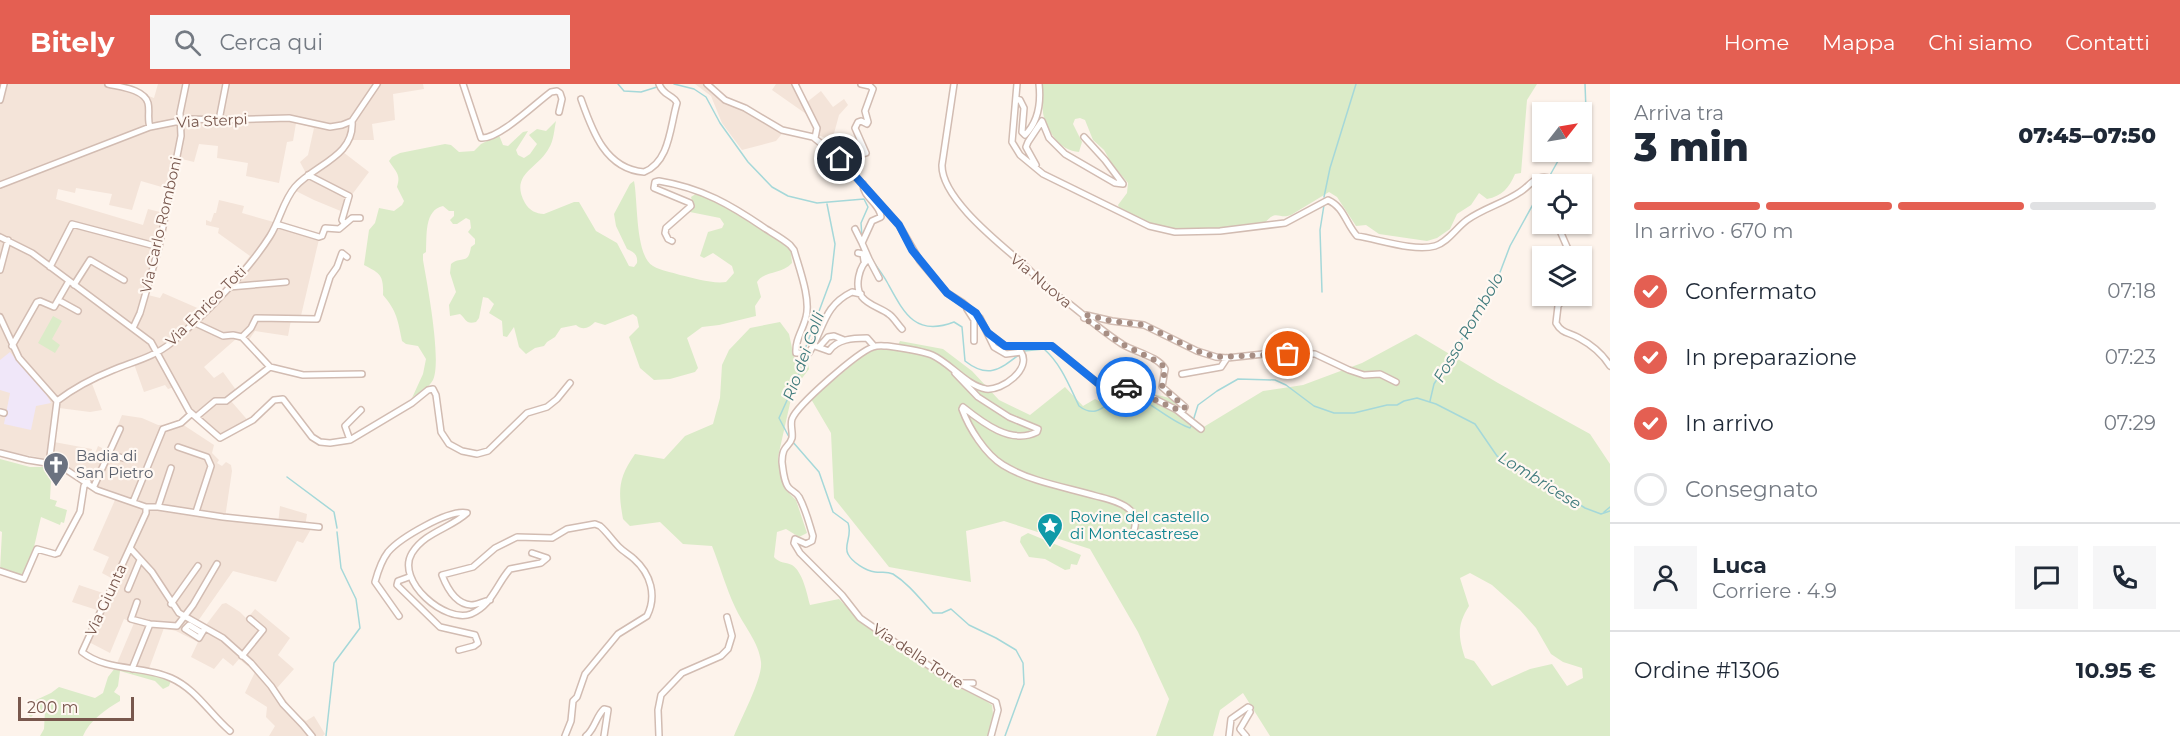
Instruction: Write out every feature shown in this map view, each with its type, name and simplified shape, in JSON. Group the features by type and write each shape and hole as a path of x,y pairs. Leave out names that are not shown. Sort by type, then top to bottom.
{"street":[{"path":"0,100 4,84"},
{"path":"108,84 139,93 146,98 149,106 150,128"},
{"name":"Via Carlo Romboni","path":"133,328 140,313 159,247 181,136 180,121 186,84"},
{"path":"219,120 226,84"},
{"path":"352,121 377,84"},
{"path":"463,84 481,138 485,139 499,131 551,92 560,93 562,99 559,112"},
{"path":"707,84 725,100 745,108 782,130 812,137 840,159 899,225 912,250 947,293 980,318 991,343 997,350 1006,354 1022,355 1023,365 1020,371 998,387 987,389 975,385 932,355 889,346 874,346 867,338 845,340 832,346 829,351 815,346"},
{"path":"795,84 807,108 812,137"},
{"path":"840,159 835,147 838,139 863,154 866,153 855,128 860,121 867,124 865,111 873,89 861,84"},
{"name":"Via Nuova","path":"954,84 942,165 945,181 968,213 1050,291 1122,344 1161,363 1165,369 1162,387 1185,407 1183,410 1178,410"},
{"path":"1017,84 1012,142 1020,155 1040,172 1137,221 1174,232 1220,231 1285,223 1328,200 1335,203 1344,213 1357,236 1424,248 1436,246 1445,241 1465,221 1532,184"},
{"path":"1016,99 1020,100 1024,108 1022,132 1025,135 1040,107 1039,84"},
{"path":"581,99 599,143 625,168 644,172 651,168 666,148 677,103 675,98 665,94 660,85"},
{"name":"Via Sterpi","path":"0,185 150,128 190,119 289,118 330,127 352,121"},
{"name":"Via Enrico Toti","path":"57,401 91,379 158,352 172,343 229,287 271,236 288,197 308,175 333,158 347,144 352,133 352,121"},
{"path":"1040,172 1026,147 1042,121 1049,138 1065,153 1083,166 1115,183 1123,184 1106,160 1084,137"},
{"path":"308,175 349,196 342,220 344,223"},
{"path":"672,242 668,239 666,228 691,206 690,203 654,188 654,182 659,181 716,197 790,245 794,250 807,301 807,315 796,342 796,353 808,353 828,337 834,336 845,340"},
{"path":"862,243 872,220 881,217 880,211 863,190 863,184"},
{"path":"276,224 320,237 325,228 339,230 352,218 360,218"},
{"path":"50,267 72,224 159,247"},
{"path":"855,230 862,243 866,261 860,270 861,294 867,302 890,315 902,329"},
{"path":"0,237 32,253 151,342 194,416 222,438 253,420 274,400 283,399 312,437 320,442 350,440 433,389 436,394 441,432 449,444 462,451 477,454 488,450 527,413 548,407 570,383"},
{"path":"0,270 8,240"},
{"path":"242,337 247,334 256,318 316,319 330,277 342,253 347,257"},
{"path":"858,253 863,254 879,278"},
{"path":"74,285 90,260 124,280"},
{"path":"12,346 37,302 40,300 54,307 69,280"},
{"path":"229,287 286,282"},
{"path":"815,346 834,304 852,292 861,294"},
{"path":"58,300 78,311"},
{"path":"963,303 974,320 974,341"},
{"path":"1558,306 1556,323 1560,331 1576,336 1601,352 1610,366"},
{"path":"1084,318 1086,315 1144,325 1197,351 1216,357 1273,353 1315,354 1349,370 1364,375 1380,374 1396,382"},
{"path":"0,317 19,358 57,401 49,464"},
{"path":"193,322 222,336 242,337 270,367 303,375 362,374"},
{"path":"988,333 1005,346 1052,346 1100,385 1130,387 1178,410 1186,419 1201,429"},
{"name":"Via della Torre","path":"874,346 861,354 806,400 792,420 792,437 783,449 782,462 785,481 800,498 813,536 812,541 806,544 795,539 794,543 800,553 838,591 860,618 946,677 996,703 998,710 991,736"},
{"path":"1182,374 1221,367 1227,357"},
{"path":"133,502 163,429 194,416 215,401 226,401 270,367"},
{"path":"954,371 970,391 987,403 1009,417 1038,429 1030,436 1011,435 994,428 963,407 971,427 992,456 1019,473 1053,485 1114,501 1132,510 1136,518 1134,531"},
{"path":"350,440 345,426 361,410"},
{"path":"94,486 120,429"},
{"path":"178,447 207,457 210,461 211,465 196,512"},
{"path":"0,453 64,467 110,495 146,507 319,527"},
{"path":"108,454 127,459"},
{"path":"158,507 171,468"},
{"path":"0,571 24,579 37,549 58,553 80,512 84,486 88,482"},
{"name":"Via Giunta","path":"132,669 100,663 82,652 146,513 146,507"},
{"path":"399,616 375,582 384,559 394,546 426,526 453,514 467,513 418,545 408,565 410,577 415,586 431,602 456,615 470,615 490,600 510,569 541,563 547,558 532,553"},
{"path":"490,600 471,605 462,602 450,591 442,575 473,567 495,548 517,537 552,537 567,529 595,524 636,560 648,578 652,586 652,597 647,616 618,634 585,674 573,701 571,721 565,736"},
{"path":"130,548 152,572 171,604 203,630 223,638 261,675 312,736"},
{"path":"128,589 140,560"},
{"path":"137,602 131,619 150,624 177,626 185,617 217,564"},
{"path":"171,604 198,566"},
{"path":"410,577 398,581 397,585 440,627 471,634 478,639 478,643 474,646 459,650"},
{"path":"659,736 658,710 661,695 682,673 721,656 728,649 732,636 727,617"},
{"path":"242,656 263,630 250,619"},
{"path":"150,624 132,669 169,677 188,687 213,717 230,731"},
{"path":"960,683 973,683"},
{"path":"1229,736 1231,719 1248,707 1250,710 1240,729 1246,736"},
{"path":"586,736 604,709 608,710 604,736"}],"shaded area":[{"path":"0,84 116,84 154,98 158,84 423,84 424,89 393,94 395,120 372,124 374,140 351,140 343,152 369,172 351,196 343,212 296,191 309,179 300,162 308,155 314,128 296,123 293,141 287,142 279,183 246,176 248,163 217,158 218,146 199,144 194,162 178,158 172,190 141,181 132,210 109,205 112,194 76,188 75,193 58,189 56,199 143,225 148,209 168,214 162,249 148,295 160,298 163,293 202,310 233,278 250,256 218,233 219,228 206,225 206,220 211,222 216,213 219,200 244,206 242,213 320,235 300,320 291,320 288,336 255,331 246,344 236,339 204,367 214,378 223,372 239,394 231,401 251,424 218,441 192,417 174,387 168,389 165,385 144,392 134,364 91,381 102,410 90,412 59,408 54,442 92,449 91,455 94,456 98,446 107,452 122,415 142,418 158,425 182,424 214,445 212,453 219,460 217,463 222,466 226,462 231,465 225,518 278,524 280,506 307,514 305,527 311,529 303,543 297,541 276,582 233,571 198,621 206,625 222,604 226,603 247,619 255,609 290,638 278,655 294,669 277,688 295,713 306,721 314,716 325,734 323,736 269,736 275,726 266,717 267,707 245,693 255,672 239,659 233,666 223,658 214,669 191,657 198,642 176,631 164,628 147,674 115,668 134,623 124,619 110,653 85,640 97,610 72,602 79,585 106,594 113,579 102,573 109,557 93,550 115,500 66,470 65,465 0,450"},
{"path":"695,84 712,84 730,101 785,130 776,141 742,150 722,123 711,96"},
{"path":"776,84 800,84 799,89 807,102 821,91 833,107 844,99 848,105 839,115 832,141 816,134 809,116 772,90"},
{"path":"10,352 43,388 51,403 36,406 31,430 4,424 10,393 0,390 0,360"}],"green space":[{"path":"1041,84 1537,84 1527,100 1521,173 1515,174 1507,187 1497,196 1487,199 1479,193 1471,205 1457,214 1450,229 1437,238 1427,241 1379,234 1366,225 1356,226 1337,197 1329,192 1291,215 1275,215 1265,223 1181,230 1145,222 1120,210 1118,205 1127,193 1128,183 1104,150 1093,140 1085,120 1075,119 1073,124 1082,142 1079,152 1060,144 1051,133 1043,113"},
{"path":"556,121 549,148 527,172 520,185 525,203 533,211 544,214 579,202 596,231 617,243 629,266 634,267 637,263 636,256 627,249 616,226 614,214 630,184 634,181 640,240 647,260 656,268 680,275 726,282 734,273 732,266 713,253 704,258 700,256 708,232 722,228 724,224 720,218 690,212 693,203 691,197 697,193 714,200 785,244 791,252 792,263 788,267 760,278 757,282 761,297 755,306 756,316 702,327 687,338 698,368 695,372 670,379 654,380 640,368 629,337 639,327 637,317 633,314 605,325 595,322 586,328 576,325 561,328 555,337 544,346 535,348 526,354 519,347 514,327 507,337 503,336 502,321 489,313 494,304 488,298 483,297 479,318 476,322 468,322 460,314 450,316 449,305 456,292 450,273 451,264 468,256 471,247 475,244 475,239 468,232 471,228 470,220 466,218 453,224 450,220 454,216 454,211 449,211 443,206 437,208 432,213 428,224 426,252 423,254 435,340 435,370 431,383 412,398 423,374 426,359 418,346 402,341 394,311 383,295 380,275 364,265 369,230 375,223 379,208 394,211 404,201 397,187 397,173 389,161 400,153 445,144 451,145 459,152 474,151 481,144 499,135 503,145 508,146 523,132 528,131 516,150 518,155 524,158 537,144 529,135 537,129 546,131"},
{"path":"53,316 62,321 52,339 60,345 55,353 38,343"},
{"path":"780,322 789,334 794,357 808,364 809,369 793,390 778,457 785,489 796,500 807,533 799,537 786,529 777,532 774,557 796,568 804,584 810,605 839,599 864,623 906,655 992,705 993,714 988,736 734,736 759,678 761,662 754,641 732,600 712,546 683,544 660,522 630,526 623,519 620,500 622,478 635,454 664,459 685,436 713,424 720,398 722,365 729,350 750,328"},
{"path":"1416,334 1590,434 1610,464 1610,736 1270,736 1243,693 1220,710 1213,736 1156,736 1169,699 1138,632 1090,549 1004,521 966,531 971,582 889,567 834,498 831,433 811,399 865,354 885,346 895,351 900,341 943,349 972,371 999,400 1030,415 1065,387 1083,406 1095,399 1105,404 1119,396 1147,405 1154,394 1173,399 1181,415 1202,428 1263,391 1303,385 1362,363","holes":["1470,573 1492,585 1536,628 1551,654 1563,662 1582,668 1583,678 1567,686 1552,664 1530,669 1492,686 1474,661 1465,658 1460,637 1462,619 1469,606 1460,578"]},
{"path":"0,459 30,467 48,467 57,479 51,480 50,499 57,501 55,506 67,510 64,523 61,522 60,525 41,517 23,578 0,570 2,532 0,531"},
{"path":"1028,533 1081,555 1077,565 1071,564 1070,569 1065,570 1045,559 1029,557 1020,542 1021,537"},
{"path":"115,668 147,674 162,671 173,675 169,686 163,689 155,681 120,671 118,686 114,692 120,696 120,701 94,720 83,736 40,736 44,729 45,711 38,710 31,717 27,714 36,700 59,687 95,698 103,693 108,677"}],"waterway":[{"name":"Lombricese","path":"618,84 624,91 641,92 657,87"},
{"name":"Lombricese","path":"674,84 694,89 706,97 720,123 748,162 772,187 788,196 817,203 864,199 868,207 861,223 862,237"},
{"path":"1324,197 1330,168 1356,84"},
{"name":"Fosso Rombolo","path":"1585,84 1586,102"},
{"name":"Fosso Rombolo","path":"1551,174 1557,162"},
{"name":"Rio dei Colli","path":"789,437 779,418 802,367 805,349 831,279 835,244 827,204"},
{"path":"1322,292 1320,230 1324,205"},
{"name":"Fosso Rombolo","path":"1430,401 1434,384 1470,326 1475,309 1499,275 1510,246 1532,206"},
{"name":"Lombricese","path":"871,258 905,312 912,319 929,326 941,326 954,322 962,327 965,361 973,367 980,370 993,370 1020,354"},
{"name":"Lombricese","path":"1024,351 1044,349 1060,368 1079,406 1087,410 1099,410 1116,399 1129,395 1135,396 1182,425 1190,428 1191,426"},
{"name":"Lombricese","path":"1193,421 1198,405 1238,379 1275,380 1286,385 1314,406 1334,413 1354,413 1387,405 1397,405 1417,398 1436,404 1475,424 1497,456 1529,476 1541,480 1585,508 1601,514 1610,511"},
{"name":"Rio dei Colli","path":"792,441 819,472 833,512 848,523 847,551 853,560 871,571 893,574 909,587 933,613 942,613 951,609 969,625 1016,650 1023,663 1024,684 1005,736"},
{"path":"287,477 334,512 337,528"},
{"name":"Lombricese","path":"1604,512 1610,507"},
{"path":"326,736 334,663 360,628 356,599 341,568 337,532"}],"way so far":[{"path":"1126,387 1178,410 1183,410 1185,407 1162,387 1165,369 1161,363 1122,344 1099,326 1084,318 1086,315 1144,325 1197,351 1216,357 1288,354"}],"place":[{"name":"Badia di San Pietro","path":"56,488"},
{"name":"Rovine del castello di Montecastrese","path":"1050,549"}],"route":[{"path":"840,159 899,225 912,250 947,293 976,313 988,333 1003,345 1010,347 1052,346 1100,385 1126,387"}]}
